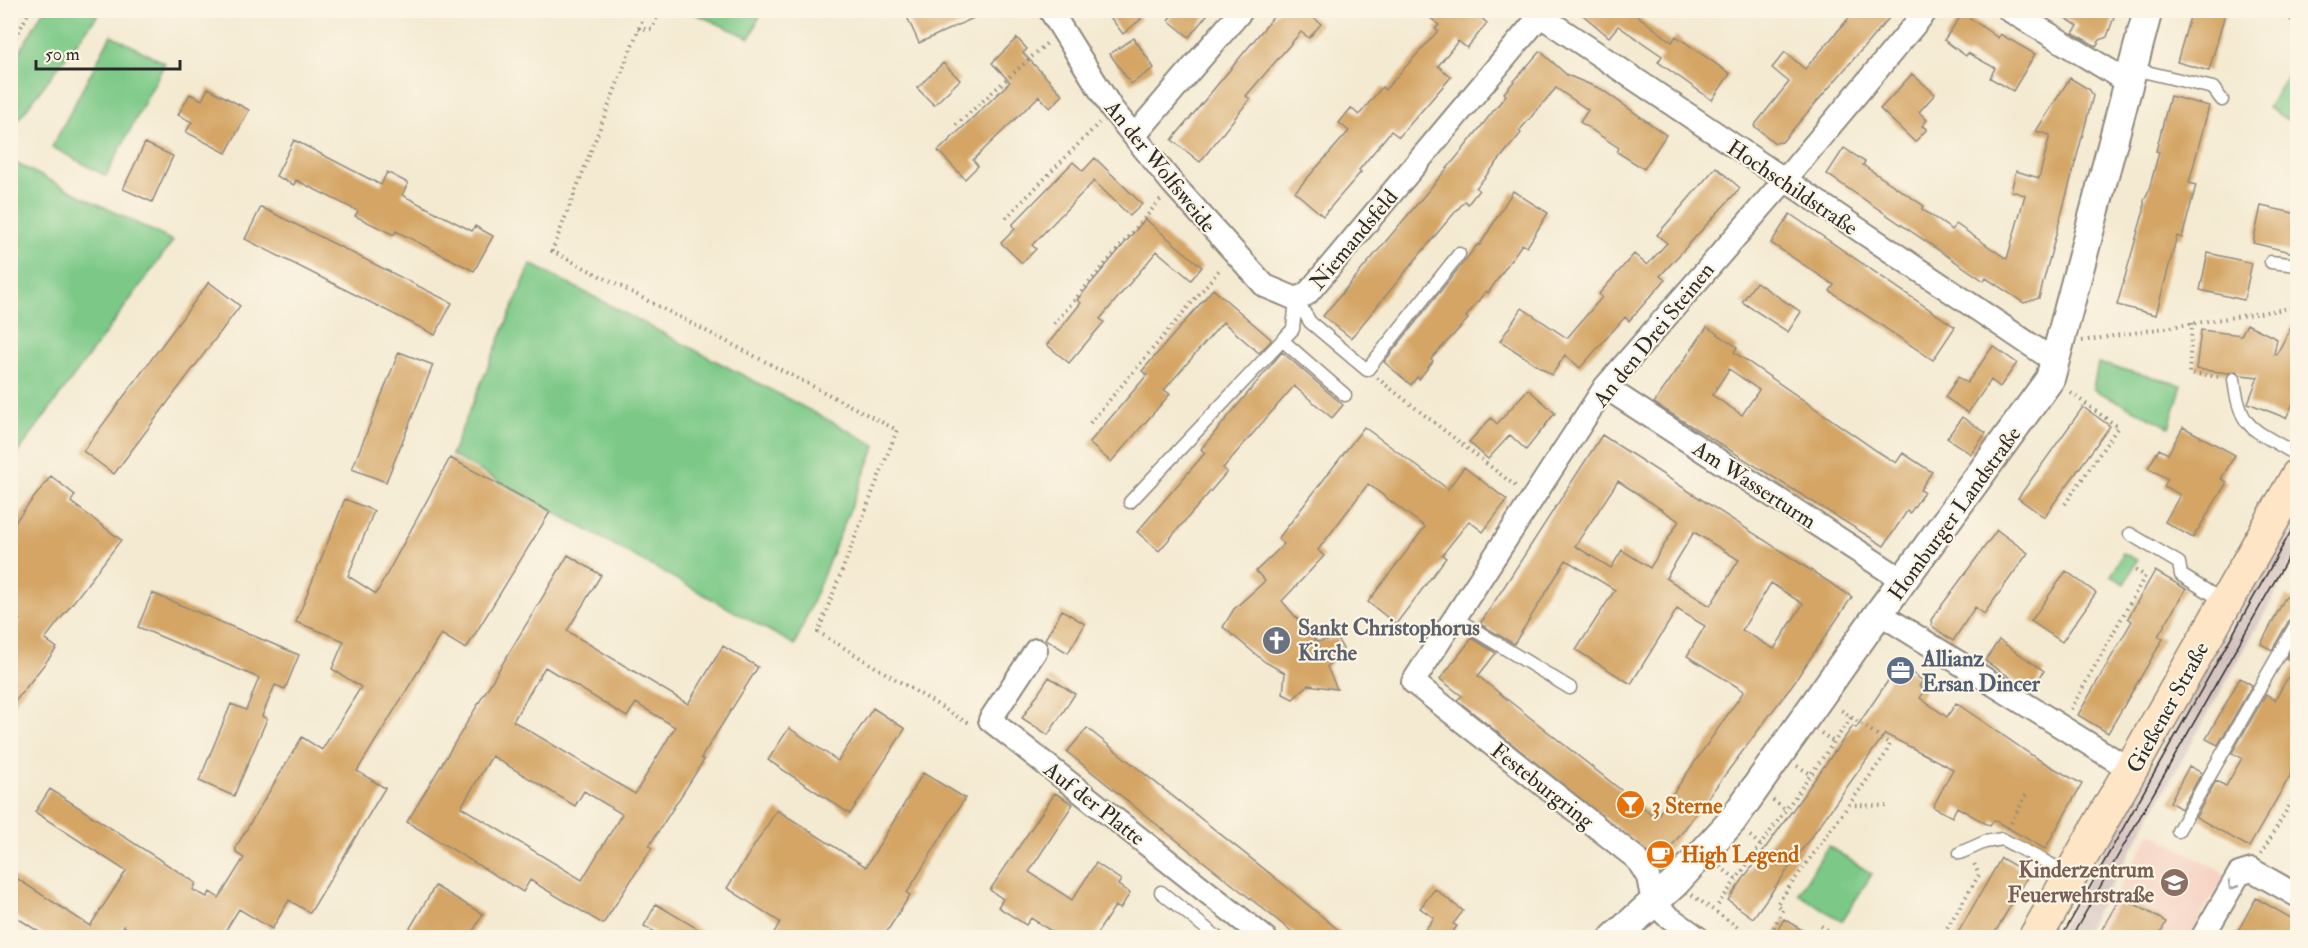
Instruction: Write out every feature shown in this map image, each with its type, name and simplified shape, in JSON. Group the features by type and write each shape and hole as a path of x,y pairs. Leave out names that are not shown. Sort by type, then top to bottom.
{"main road":[{"name":"Gießener Straße","path":"2035,938 2298,475"}],"street":[{"name":"An der Wolfsweide","path":"1050,10 1112,109 1173,184 1232,253 1265,286 1296,298"},
{"path":"1134,136 1242,10"},
{"name":"An den Drei Steinen","path":"1413,682 1605,387 1784,181 1927,10"},
{"path":"2009,10 2132,76"},
{"name":"Homburger Landstraße","path":"1614,938 1675,883 1732,821 1904,581 2055,362 2148,10"},
{"name":"Hochschildstraße","path":"1539,12 1784,181 2055,362"},
{"name":"Niemandsfeld","path":"1296,298 1307,294 1539,12"},
{"name":"Am Wasserturm","path":"1605,387 1904,581"},
{"path":"1879,613 2131,770"},
{"path":"990,720 1036,650"},
{"name":"Festeburgring","path":"1413,682 1637,859 1648,877 1653,902"},
{"name":"Auf der Platte","path":"990,720 1265,938"},
{"path":"2202,938 2239,874 2252,870 2298,896"},
{"path":"1653,902 1666,915 1698,938"}],"lane":[{"path":"2132,76 2213,88 2222,100"},
{"path":"1367,370 1459,254"},
{"path":"2271,261 2298,265"},
{"path":"1130,502 1293,329 1296,298"},
{"name":"Niemandsfeld","path":"1296,298 1310,322 1367,370"},
{"path":"1282,340 1345,395"},
{"path":"2234,379 2236,403 2246,424 2298,456"},
{"path":"2130,534 2179,563 2181,575 2226,603"},
{"path":"1455,618 1570,688"},
{"path":"2178,831 2298,621"},
{"path":"1960,853 1985,842 2002,839 2072,876"},
{"path":"1161,892 1218,938"}],"path":[{"path":"10,48 30,10"},
{"path":"646,10 552,251 897,430 818,632 966,722 990,720"},
{"path":"638,29 652,29 660,10"},
{"path":"2275,10 2298,24"},
{"path":"956,125 1041,47 1063,33"},
{"path":"1006,218 1112,109"},
{"path":"1054,324 1173,184"},
{"path":"1090,423 1232,253"},
{"path":"2065,504 2118,427 2055,362 2192,323 2298,307"},
{"path":"2192,323 2189,373 2234,379"},
{"path":"1367,370 1533,500"},
{"path":"2061,728 2145,576 2135,570"},
{"path":"1768,938 1784,910 1777,904 1885,755 1890,744 1851,718 1821,694"},
{"path":"1718,904 1851,718"},
{"path":"1821,732 1834,742"},
{"path":"1797,766 1811,774"},
{"path":"2252,870 2298,791"},
{"path":"2002,839 2028,792"},
{"path":"1773,800 1786,810"},
{"path":"1849,805 1886,806"},
{"path":"1748,835 1760,845"},
{"path":"1941,938 1979,875"},
{"path":"1675,883 1753,938"},
{"path":"1821,926 1841,938"}],"shaded area":[{"path":"2297,509 2297,556 2082,937 2055,937"},
{"name":"Kinderzentrum Feuerwehrstraße","path":"2151,832 2232,878 2211,898 2190,937 2091,938"}],"green space":[{"path":"43,11 91,11 98,15 11,129 11,67"},
{"path":"689,11 762,11 750,38"},
{"path":"111,35 165,63 106,176 52,147"},
{"path":"2293,65 2297,67 2297,126 2268,108"},
{"path":"11,161 173,241 11,462"},
{"path":"531,264 876,445 795,645 451,455"},
{"path":"2098,363 2182,385 2169,427 2093,389"},
{"path":"2123,553 2137,560 2125,584 2111,576"},
{"path":"1828,846 1872,874 1842,921 1798,894"}],"building":[{"path":"904,10 991,10 919,43"},
{"path":"1119,10 1135,10 1141,19 1123,34 1110,17"},
{"path":"1176,10 1211,10 1189,37 1168,20"},
{"path":"1279,10 1305,10 1321,24 1309,38 1301,32 1246,96 1250,99 1200,162 1172,140"},
{"path":"1421,10 1473,10 1487,23 1467,48 1458,41 1438,66 1451,77 1399,137 1391,131 1359,170 1361,172 1323,216 1295,192 1349,131 1339,123 1351,108 1359,115 1382,87 1385,90 1438,31 1435,29 1439,25"},
{"path":"1577,10 1630,10 1672,42 1676,36 1730,74 1712,100 1658,62 1662,56 1618,26 1609,37"},
{"path":"1856,10 1896,10 1782,142 1775,143 1754,126 1789,82 1772,68 1785,52 1805,69"},
{"path":"2053,10 2103,10 2114,17 2107,37 2100,40 2096,46 2073,33 2078,26"},
{"path":"2192,10 2225,14 2209,71 2177,62"},
{"path":"1963,13 1998,38 2000,34 2035,54 2013,91 1990,78 1995,68 1968,53 1966,56 1944,40"},
{"path":"1017,38 1027,49 1023,53 1063,95 1050,108 1039,96 973,160 978,166 965,179 938,151 1010,82 992,63"},
{"path":"1134,38 1154,68 1131,84 1110,54"},
{"path":"1540,51 1567,75 1601,89 1666,135 1644,169 1617,152 1619,148 1580,122 1588,110 1556,88 1519,131 1521,133 1476,188 1479,190 1468,204 1465,201 1444,225 1351,338 1323,316 1460,153 1506,95 1504,93"},
{"path":"943,63 960,80 934,105 917,88"},
{"path":"1912,74 1935,94 1919,112 1927,120 1922,126 1927,129 1915,142 1880,109"},
{"path":"2070,78 2090,90 2093,96 2039,298 2024,303 1986,278 1984,281 1827,174 1844,148 1865,162 1863,165 1924,206 1922,209 1952,230 1956,224 2007,259 2025,195 2011,191 2016,171 2039,178 2050,135 2036,131"},
{"path":"208,88 249,110 226,153 186,132 192,122 178,115 190,94 202,100"},
{"path":"2170,96 2209,106 2189,183 2196,185 2182,238 2177,236 2156,315 2117,305 2159,152 2156,151"},
{"path":"294,140 381,185 387,172 408,183 402,195 472,231 475,226 493,236 474,271 396,231 394,235 355,216 358,211 296,180 294,185 276,176"},
{"path":"145,143 173,156 152,202 123,189"},
{"path":"1095,158 1142,204 1130,216 1094,181 1032,245 1036,249 1022,263 1001,243 1015,229 1012,225 1073,162 1083,171"},
{"path":"1716,167 1740,188 1660,276 1665,280 1629,321 1625,317 1580,368 1565,355 1552,375 1500,341 1522,308 1567,338 1602,297 1599,294 1634,254 1647,265 1667,243 1657,235"},
{"path":"1513,191 1548,213 1527,247 1522,244 1488,293 1486,291 1466,317 1468,319 1431,359 1433,361 1419,379 1417,377 1411,385 1384,362 1478,244 1480,245"},
{"path":"2261,206 2298,214 2298,254 2253,243"},
{"path":"261,207 452,303 435,335 245,239"},
{"path":"1790,214 1955,327 1933,360 1830,291 1834,285 1771,243"},
{"path":"1145,219 1202,267 1191,280 1157,251 1100,319 1104,322 1069,363 1047,345 1081,303 1077,300"},
{"path":"2208,253 2252,263 2244,300 2200,290"},
{"path":"209,282 240,306 114,474 83,451"},
{"path":"1756,282 1801,312 1788,332 1742,302"},
{"path":"1213,289 1271,339 1270,342 1259,353 1223,322 1164,390 1170,394 1111,462 1089,443 1147,375 1142,371"},
{"path":"2298,315 2298,393 2286,418 2248,403 2258,377 2241,375 2236,371 2228,373 2196,369 2201,330 2241,335 2247,324 2277,339 2274,354 2276,355"},
{"path":"1707,327 1737,347 1734,352 1877,451 1896,463 1903,453 1932,472 1920,490 1924,492 1910,513 1907,511 1884,546 1654,403","holes":["1729,369 1759,390 1742,415 1712,395"]},
{"path":"1993,346 2017,363 2000,387 1991,380 1968,413 1945,397 1958,377 1967,383"},
{"path":"399,352 433,365 386,482 352,469"},
{"path":"1282,352 1343,405 1332,418 1294,386 1223,468 1227,472 1159,551 1137,532 1205,453 1201,449"},
{"path":"1528,389 1555,413 1526,450 1510,435 1488,459 1469,442 1491,418 1497,424"},
{"path":"2083,407 2110,426 2044,517 2018,498"},
{"path":"1962,417 1986,433 1971,454 1947,438"},
{"path":"1364,427 1448,489 1464,467 1507,500 1483,532 1469,521 1442,555 1446,558 1396,624 1368,602 1425,527 1368,484 1318,550 1324,556 1282,601 1317,642 1337,638 1343,649 1327,667 1337,689 1308,685 1293,699 1283,694 1285,673 1265,662 1223,627 1234,609 1265,581 1256,571 1284,544 1278,539"},
{"path":"2183,427 2235,455 2221,479 2227,482 2193,538 2165,522 2180,495 2164,486 2168,479 2148,468 2159,449 2168,454"},
{"path":"1602,435 1852,597 1795,681 1660,862 1457,700 1462,696 1440,679 1472,638 1496,653 1478,676 1656,818 1744,691 1687,656 1705,626 1677,609 1631,684 1576,650 1615,590 1566,560 1514,644 1480,624","holes":["1618,481 1679,521 1650,568 1622,550 1611,568 1575,546","1694,532 1739,560 1710,606 1666,578","1771,583 1803,604 1774,649 1742,630"]},
{"path":"450,458 550,512 466,649 441,634 357,771 385,788 310,913 289,900 272,929 239,909 221,938 142,938 124,926 116,938 48,938 10,913 10,874 90,926 126,871 35,812 50,789 196,883 193,890 207,897 210,892 219,898 244,858 236,853 236,847 302,737 322,750 361,687 332,669 344,641 296,622 345,499 374,511 348,576 376,594"},
{"path":"51,476 75,495 71,502 121,540 45,639 57,648 10,708 10,633 20,620 10,612 10,528"},
{"path":"1997,530 2028,553 1984,614 1975,607 1953,641 1932,626 1931,620"},
{"path":"568,555 601,575 567,631 688,704 723,646 758,667 701,758 704,760 649,846 652,848 603,924 530,880 523,892 407,822","holes":["545,667 627,717 636,703 675,727 635,794 513,721","492,756 575,806 584,791 622,814 582,880 461,807"]},
{"path":"2066,571 2096,593 2062,642 2031,621"},
{"path":"2155,571 2186,589 2158,636 2163,639 2108,733 2078,715 2132,621 2128,618"},
{"path":"152,593 299,655 285,689 275,685 262,716 267,719 234,796 199,781 231,704 246,710 259,678 138,627"},
{"path":"2286,596 2298,602 2298,613 2291,617 2272,650 2261,644"},
{"path":"1062,610 1085,624 1068,653 1045,639"},
{"path":"2298,639 2298,762 2249,847 2196,817 2216,781 2226,786 2242,758 2232,753 2266,694 2275,700 2296,663 2286,658"},
{"path":"1999,640 2044,671 2031,691 1985,661"},
{"path":"1904,667 1923,681 1919,686 1925,690 1920,698 1947,717 1956,703 2036,758 2082,784 2045,849 1994,820 1990,826 1957,807 1952,817 1933,807 1953,769 1885,734 1753,918 1728,900 1853,726 1856,728 1896,669"},
{"path":"1049,677 1075,694 1048,735 1022,718"},
{"path":"2240,678 2252,685 2218,745 2206,739"},
{"path":"873,708 905,729 850,814 768,760 789,728 838,761"},
{"path":"1087,728 1348,938 1300,938 1145,815 1067,752"},
{"path":"2189,766 2202,773 2181,809 2170,802"},
{"path":"923,773 965,798 907,893 910,895 883,938 771,938 780,922 727,888 777,810 866,867"},
{"path":"1055,793 1073,804 1029,872 1072,900 1096,863 1121,880 1118,885 1130,893 1120,909 1115,906 1094,938 1062,938 1031,918 1026,925 998,907 1003,899 990,890"},
{"path":"2001,858 2029,874 1992,938 1955,938"},
{"path":"435,886 483,914 469,938 404,938"},
{"path":"1435,889 1463,911 1453,924 1457,926 1448,938 1419,938 1434,918 1420,908"},
{"path":"2121,896 2166,922 2158,938 2097,938"},
{"path":"2256,898 2298,922 2298,938 2234,938"},
{"path":"656,904 713,938 652,938 655,932 644,926"},
{"path":"1784,919 1815,938 1773,938"}],"tram line":[{"path":"10,14 12,10"},
{"path":"2061,938 2298,519"},
{"path":"2071,938 2298,540"}],"place":[{"name":"Sankt Christophorus Kirche","path":"1277,640"},
{"name":"Allianz Ersan Dincer","path":"1901,671"},
{"name":"3 Sterne","path":"1631,805"},
{"name":"High Legend","path":"1660,854"},
{"name":"Kinderzentrum Feuerwehrstraße","path":"2175,882"}]}
